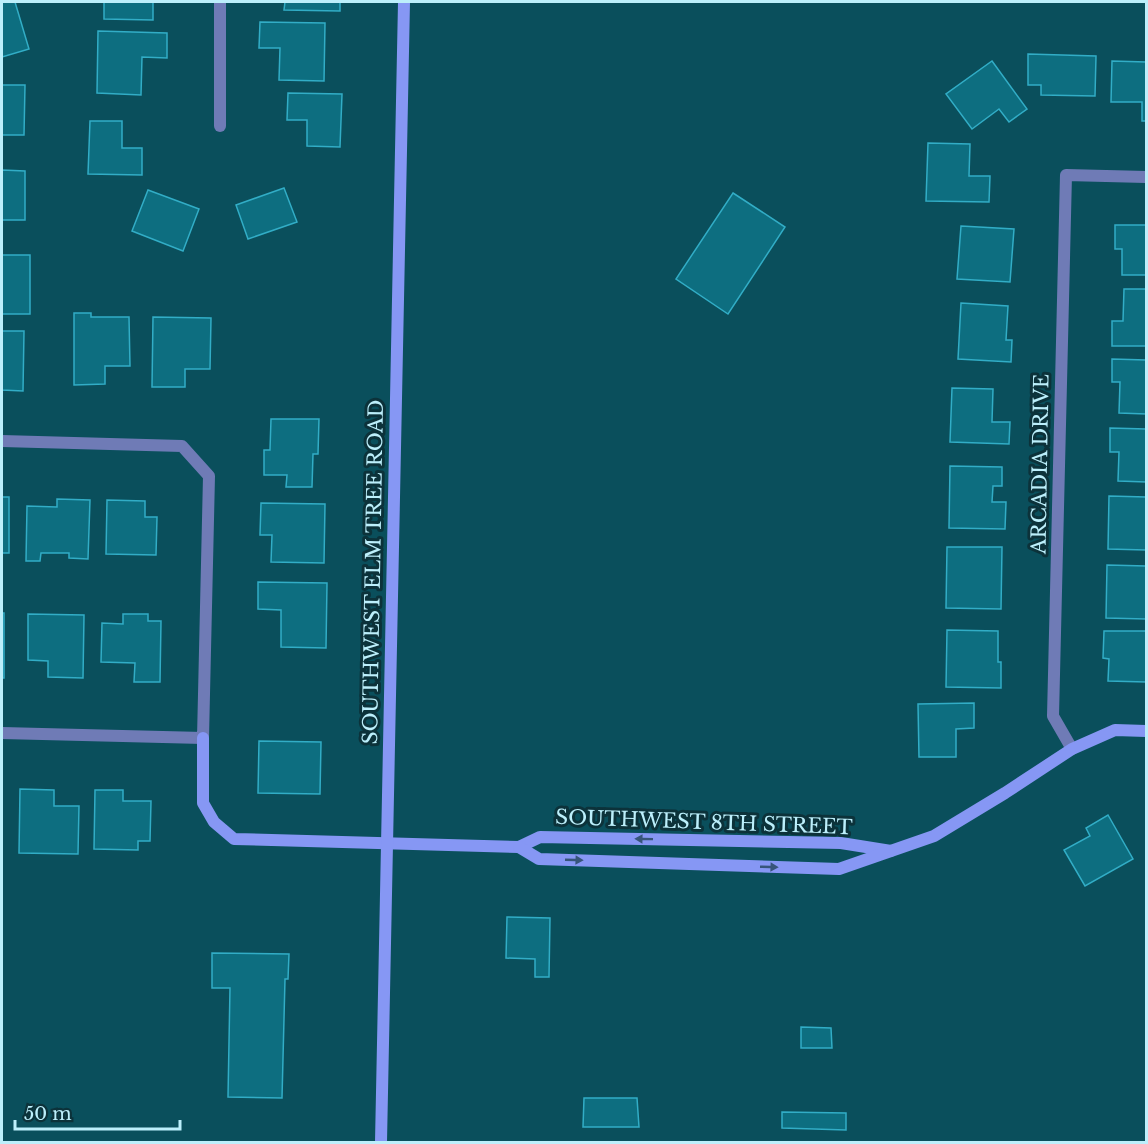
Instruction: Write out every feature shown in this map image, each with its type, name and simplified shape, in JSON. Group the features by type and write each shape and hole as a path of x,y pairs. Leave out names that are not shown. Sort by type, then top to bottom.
{"street":[{"path":"220,2 220,126"},
{"name":"SOUTHWEST ELM TREE ROAD","path":"381,1143 404,2"},
{"name":"ARCADIA DRIVE","path":"1072,749 1053,716 1066,175 1146,177"},
{"path":"2,441 182,446 209,476 203,738 2,733"},
{"name":"SOUTHWEST 8TH STREET","path":"519,847 539,859 838,869 934,836 1072,749 1115,730 1146,731"},
{"name":"SOUTHWEST 8TH STREET","path":"203,738 203,803 214,822 234,838 519,847 540,837 841,843 891,851"}],"building":[{"path":"2,2 15,2 29,49 2,57"},
{"path":"104,2 153,2 153,20 104,19"},
{"path":"285,2 340,2 340,11 284,10"},
{"path":"260,22 325,23 324,81 279,80 280,48 259,48"},
{"path":"98,31 167,33 167,58 142,57 141,95 97,93"},
{"path":"1028,54 1096,56 1095,96 1041,95 1041,85 1028,85"},
{"path":"992,61 1027,109 1009,122 999,109 972,129 946,94"},
{"path":"1112,61 1146,62 1146,121 1142,121 1142,102 1111,102"},
{"path":"2,85 25,85 24,135 2,135"},
{"path":"288,93 342,94 340,147 307,146 307,120 287,120"},
{"path":"90,121 122,121 122,148 142,148 142,175 88,174"},
{"path":"928,143 970,144 969,176 990,176 989,202 926,201"},
{"path":"2,170 25,171 25,220 2,220"},
{"path":"284,188 297,222 248,239 236,205"},
{"path":"148,190 199,209 183,251 132,231"},
{"path":"733,193 785,227 728,314 676,279"},
{"path":"1115,225 1146,225 1146,275 1122,275 1122,249 1115,249"},
{"path":"961,226 1014,229 1010,282 957,279"},
{"path":"2,255 30,255 30,314 2,314"},
{"path":"1124,289 1146,289 1146,346 1112,346 1112,321 1123,321"},
{"path":"961,303 1008,306 1006,340 1012,340 1011,362 958,359"},
{"path":"74,313 91,313 91,317 129,317 130,366 105,366 105,384 74,385"},
{"path":"153,317 211,318 210,369 185,369 185,387 152,387"},
{"path":"2,331 24,331 23,391 2,390"},
{"path":"1112,359 1146,360 1146,414 1119,413 1120,382 1112,382"},
{"path":"952,388 993,389 992,422 1010,422 1009,444 950,442"},
{"path":"271,419 319,419 318,454 313,454 312,487 286,487 287,475 264,475 264,450 270,450"},
{"path":"1110,428 1146,429 1146,482 1118,481 1119,452 1110,452"},
{"path":"950,466 1002,467 1002,486 993,486 992,502 1006,502 1005,529 949,528"},
{"path":"1109,496 1146,497 1146,550 1108,549"},
{"path":"2,497 9,497 9,553 2,553"},
{"path":"57,499 90,500 88,559 69,558 69,553 41,553 40,561 26,561 27,506 57,507"},
{"path":"107,500 145,501 145,517 157,517 156,555 106,554"},
{"path":"261,503 325,504 324,563 271,562 272,535 260,535"},
{"path":"947,547 1002,547 1001,609 946,608"},
{"path":"1107,565 1146,566 1146,619 1106,618"},
{"path":"258,582 327,583 326,648 281,647 281,610 258,609"},
{"path":"2,613 4,613 4,678 2,678"},
{"path":"28,614 84,615 83,678 48,677 48,661 28,660"},
{"path":"123,614 148,614 148,621 161,621 160,682 134,682 135,663 101,662 102,623 123,624"},
{"path":"947,630 998,631 1001,688 946,687"},
{"path":"1104,631 1146,631 1146,682 1108,681 1109,659 1103,658"},
{"path":"974,703 974,728 956,729 956,757 919,757 918,704"},
{"path":"259,741 321,742 320,794 258,793"},
{"path":"20,789 54,790 54,806 79,806 78,854 19,853"},
{"path":"95,790 123,790 123,801 151,801 150,841 138,841 138,850 94,849"},
{"path":"1108,815 1133,859 1085,886 1064,850 1090,836 1086,828"},
{"path":"507,917 550,918 549,977 535,977 535,959 506,958"},
{"path":"212,953 289,954 288,979 285,979 282,1098 228,1097 230,988 212,988"},
{"path":"801,1027 831,1028 832,1048 801,1048"},
{"path":"584,1098 637,1098 639,1127 583,1127"},
{"path":"782,1112 846,1113 846,1130 782,1128"}]}
